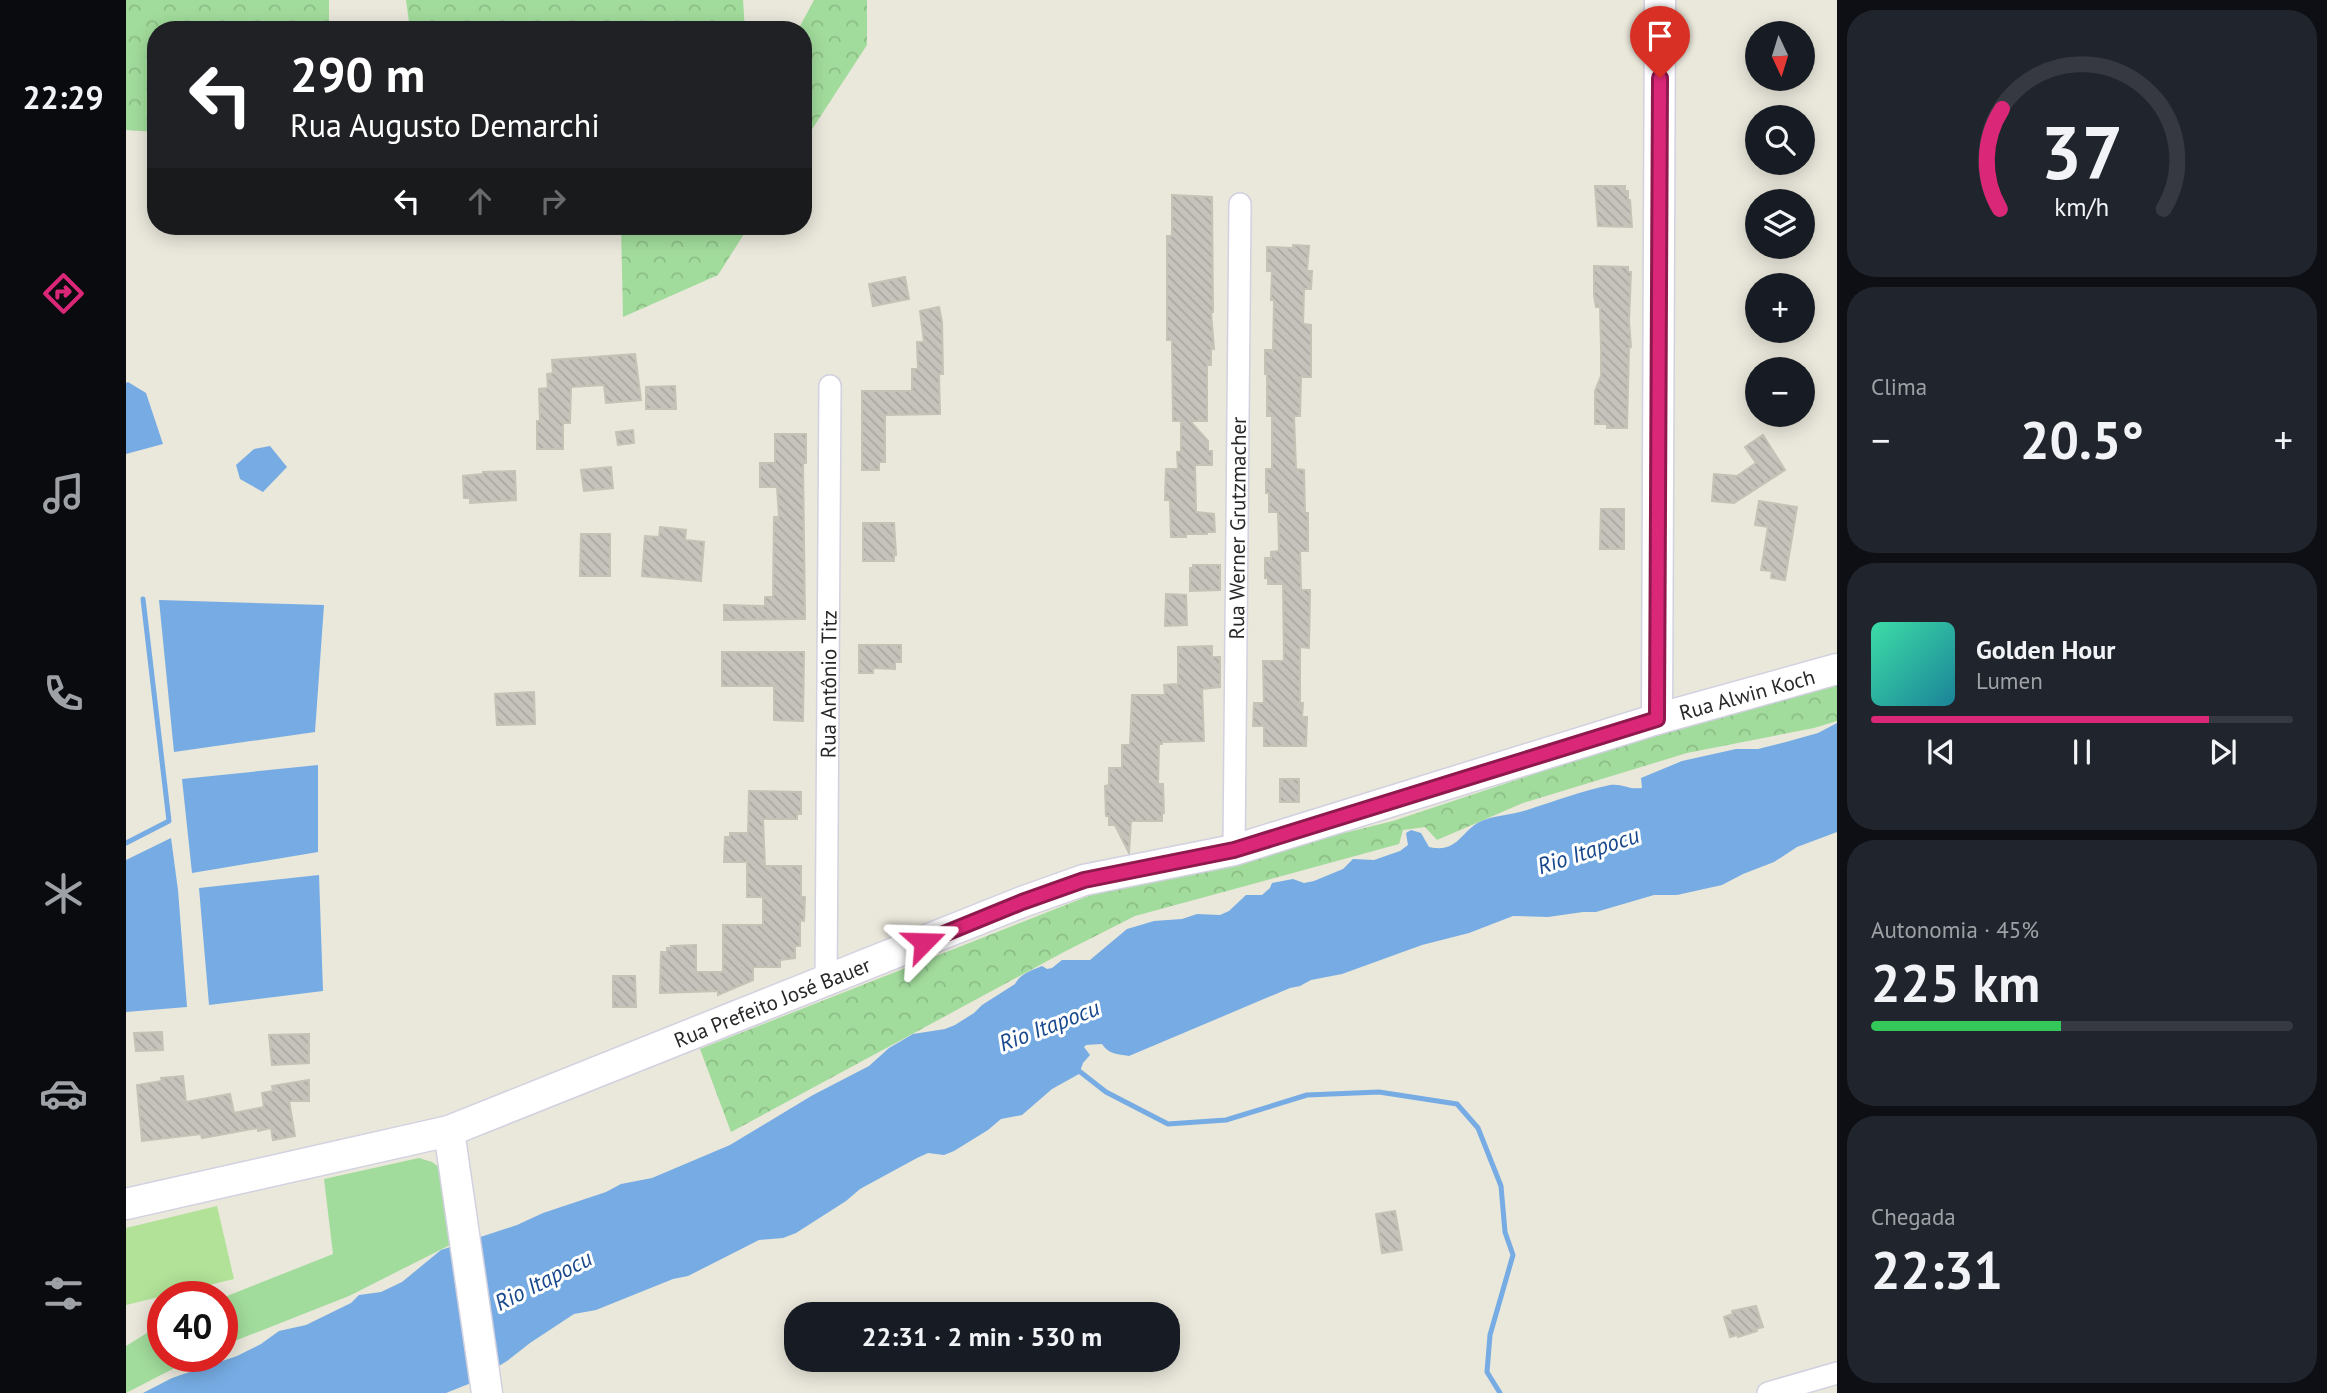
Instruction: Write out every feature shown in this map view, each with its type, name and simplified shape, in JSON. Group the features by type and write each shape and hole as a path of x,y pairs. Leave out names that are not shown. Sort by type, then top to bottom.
{"street":[{"path":"1657,719 1660,0"},
{"name":"Rua Werner Grutzmacher","path":"1234,850 1240,204"},
{"name":"Rua Antônio Titz","path":"826,982 830,386"},
{"name":"Rua Alwin Koch","path":"1657,719 1837,669"},
{"name":"Rua Prefeito José Bauer","path":"126,1204 449,1131 1022,902 1084,880 1234,850 1657,719"},
{"path":"449,1131 487,1393"},
{"path":"1768,1393 1796,1389 1837,1373"}],"green space":[{"path":"126,0 329,0 329,21 147,21 147,131 126,130"},
{"path":"406,0 743,0 744,21 409,21"},
{"path":"814,0 867,0 867,45 812,129 812,21 803,21"},
{"path":"621,235 743,235 718,275 623,317"},
{"path":"1837,677 1837,721 1687,753 1523,803 1437,840 1425,827 1403,830 1399,844 1135,916 731,1132 700,1049 1091,895 1393,821 1663,731"},
{"path":"419,1158 432,1162 440,1168 450,1245 349,1296 238,1340 238,1292 333,1254 324,1179"},
{"path":"217,1206 234,1279 147,1281 147,1300 126,1305 126,1228"},
{"path":"147,1333 147,1372 167,1372 126,1393 126,1346"}],"water":[{"path":"126,383 146,393 163,444 126,454"},
{"path":"270,446 287,467 263,492 240,479 236,465 254,449"},
{"path":"159,600 324,605 315,732 174,752"},
{"name":"Rio Itapocu","path":"1837,723 1837,832 1797,847 1774,862 1722,885 1677,895 1654,895 1596,912 1548,917 1513,916 1342,974 1311,980 1129,1056 1110,1052 1102,1044 1086,1045 1084,1047 1090,1055 1079,1074 1052,1089 1022,1115 1001,1119 954,1151 944,1155 928,1153 917,1158 860,1189 796,1233 783,1238 759,1240 688,1276 673,1279 596,1310 574,1314 507,1361 471,1383 446,1393 143,1393 190,1372 238,1372 238,1356 279,1331 306,1325 351,1303 359,1295 381,1292 402,1282 441,1250 517,1225 621,1184 652,1178 730,1145 813,1095 869,1066 889,1048 913,1034 955,1025 1034,969 1042,966 1052,968 1062,960 1090,960 1127,929 1154,921 1182,919 1197,914 1220,915 1229,911 1246,895 1262,895 1272,883 1293,879 1304,883 1314,881 1343,869 1353,859 1374,860 1400,851 1408,845 1406,833 1411,830 1421,833 1429,847 1447,847 1484,820 1522,812 1610,785 1642,788 1641,778 1682,761 1736,749 1758,749 1818,733"},
{"path":"318,765 318,852 192,873 182,779"},
{"path":"171,838 187,1007 126,1012 126,860"},
{"path":"319,875 323,991 209,1005 199,888"}],"building":[{"path":"1595,186 1625,186 1630,200 1632,227 1598,226"},
{"path":"1172,195 1212,197 1211,312 1214,349 1211,349 1211,365 1207,365 1207,421 1190,421 1208,441 1208,451 1212,451 1212,465 1195,465 1196,512 1214,514 1215,532 1186,534 1186,537 1171,537 1170,500 1165,500 1166,469 1178,469 1177,452 1181,452 1181,421 1173,421 1172,340 1167,340 1167,236 1172,236"},
{"path":"1293,245 1309,246 1307,271 1312,271 1311,289 1304,289 1303,324 1311,325 1311,377 1301,377 1300,416 1294,416 1296,469 1304,470 1305,513 1308,513 1308,551 1300,551 1301,590 1310,590 1309,648 1300,647 1300,703 1303,703 1302,717 1307,717 1306,746 1264,746 1264,726 1253,726 1254,703 1264,703 1263,661 1284,661 1283,584 1268,584 1268,578 1265,578 1265,558 1271,558 1271,552 1279,551 1278,512 1269,512 1269,493 1266,493 1266,469 1272,469 1272,416 1267,416 1265,350 1273,350 1274,300 1271,300 1272,271 1267,271 1267,247 1293,248"},
{"path":"1594,266 1628,267 1628,272 1631,272 1627,428 1607,428 1607,424 1595,424 1595,391 1601,376 1601,348 1600,307 1596,307 1594,295"},
{"path":"905,277 909,299 873,306 869,284"},
{"path":"939,307 942,322 943,374 939,374 940,414 885,415 885,462 879,462 879,470 862,470 862,391 912,391 912,369 918,369 917,342 924,342 920,311"},
{"path":"635,354 641,400 606,403 604,385 571,387 570,423 563,423 563,449 537,449 539,389 548,388 547,374 553,373 552,360"},
{"path":"675,386 676,409 646,409 646,387"},
{"path":"633,430 634,443 618,445 616,432"},
{"path":"775,434 806,434 806,463 803,463 805,619 724,620 724,605 765,606 765,597 773,597 774,517 779,517 777,487 760,487 760,463 775,463"},
{"path":"1763,435 1785,470 1734,503 1712,501 1714,474 1737,476 1756,463 1745,447"},
{"path":"611,467 613,488 584,491 581,470"},
{"path":"515,471 516,500 470,503 470,498 464,498 463,476"},
{"path":"1759,501 1797,507 1785,580 1771,578 1772,571 1761,570 1768,527 1755,525"},
{"path":"1601,509 1624,509 1624,549 1600,549"},
{"path":"863,523 894,523 894,561 863,561"},
{"path":"660,527 686,530 685,540 704,542 701,581 642,576 645,536 659,537"},
{"path":"581,534 610,534 610,576 580,576"},
{"path":"1193,565 1220,565 1220,590 1190,591 1190,568 1193,568"},
{"path":"1166,594 1186,595 1187,625 1165,626"},
{"path":"859,645 901,645 901,662 895,662 895,669 873,668 873,673 859,673"},
{"path":"1212,646 1212,657 1220,657 1220,687 1202,689 1204,741 1159,744 1158,784 1163,784 1162,821 1131,821 1129,853 1115,825 1109,825 1105,786 1109,785 1109,768 1122,768 1122,745 1130,745 1132,695 1165,695 1164,685 1178,684 1178,647"},
{"path":"722,652 804,652 803,721 774,720 774,686 722,686"},
{"path":"534,692 535,724 497,725 495,694"},
{"path":"1280,779 1299,779 1299,802 1280,802"},
{"path":"749,791 801,792 801,814 797,814 797,819 763,819 765,866 801,866 801,897 805,897 804,921 800,920 800,946 795,946 795,958 780,960 780,967 753,967 753,980 718,995 718,991 660,993 661,952 667,952 667,948 696,945 696,972 723,972 723,925 763,925 763,897 747,897 747,862 724,862 725,837 730,837 730,833 748,833"},
{"path":"613,976 635,976 636,1007 613,1007"},
{"path":"162,1032 163,1050 136,1051 134,1033"},
{"path":"309,1034 309,1063 272,1065 269,1035"},
{"path":"183,1076 186,1102 230,1094 234,1113 264,1107 262,1093 273,1091 272,1086 309,1080 309,1101 289,1101 295,1136 273,1140 271,1128 258,1131 258,1128 202,1138 201,1134 142,1141 137,1085 162,1081 161,1078"},
{"path":"1395,1211 1402,1250 1382,1253 1376,1214"},
{"path":"1756,1306 1763,1327 1738,1337 1730,1337 1724,1317 1733,1314 1732,1311"}],"waterway":[{"path":"126,843 169,821 143,599"},
{"path":"1074,1067 1106,1092 1168,1124 1226,1120 1307,1095 1379,1092 1457,1104 1478,1128 1501,1186 1505,1232 1513,1255 1490,1335 1487,1372 1500,1393"}],"route":[{"path":"924,942 1084,880 1234,850 1657,719 1660,78"}]}
